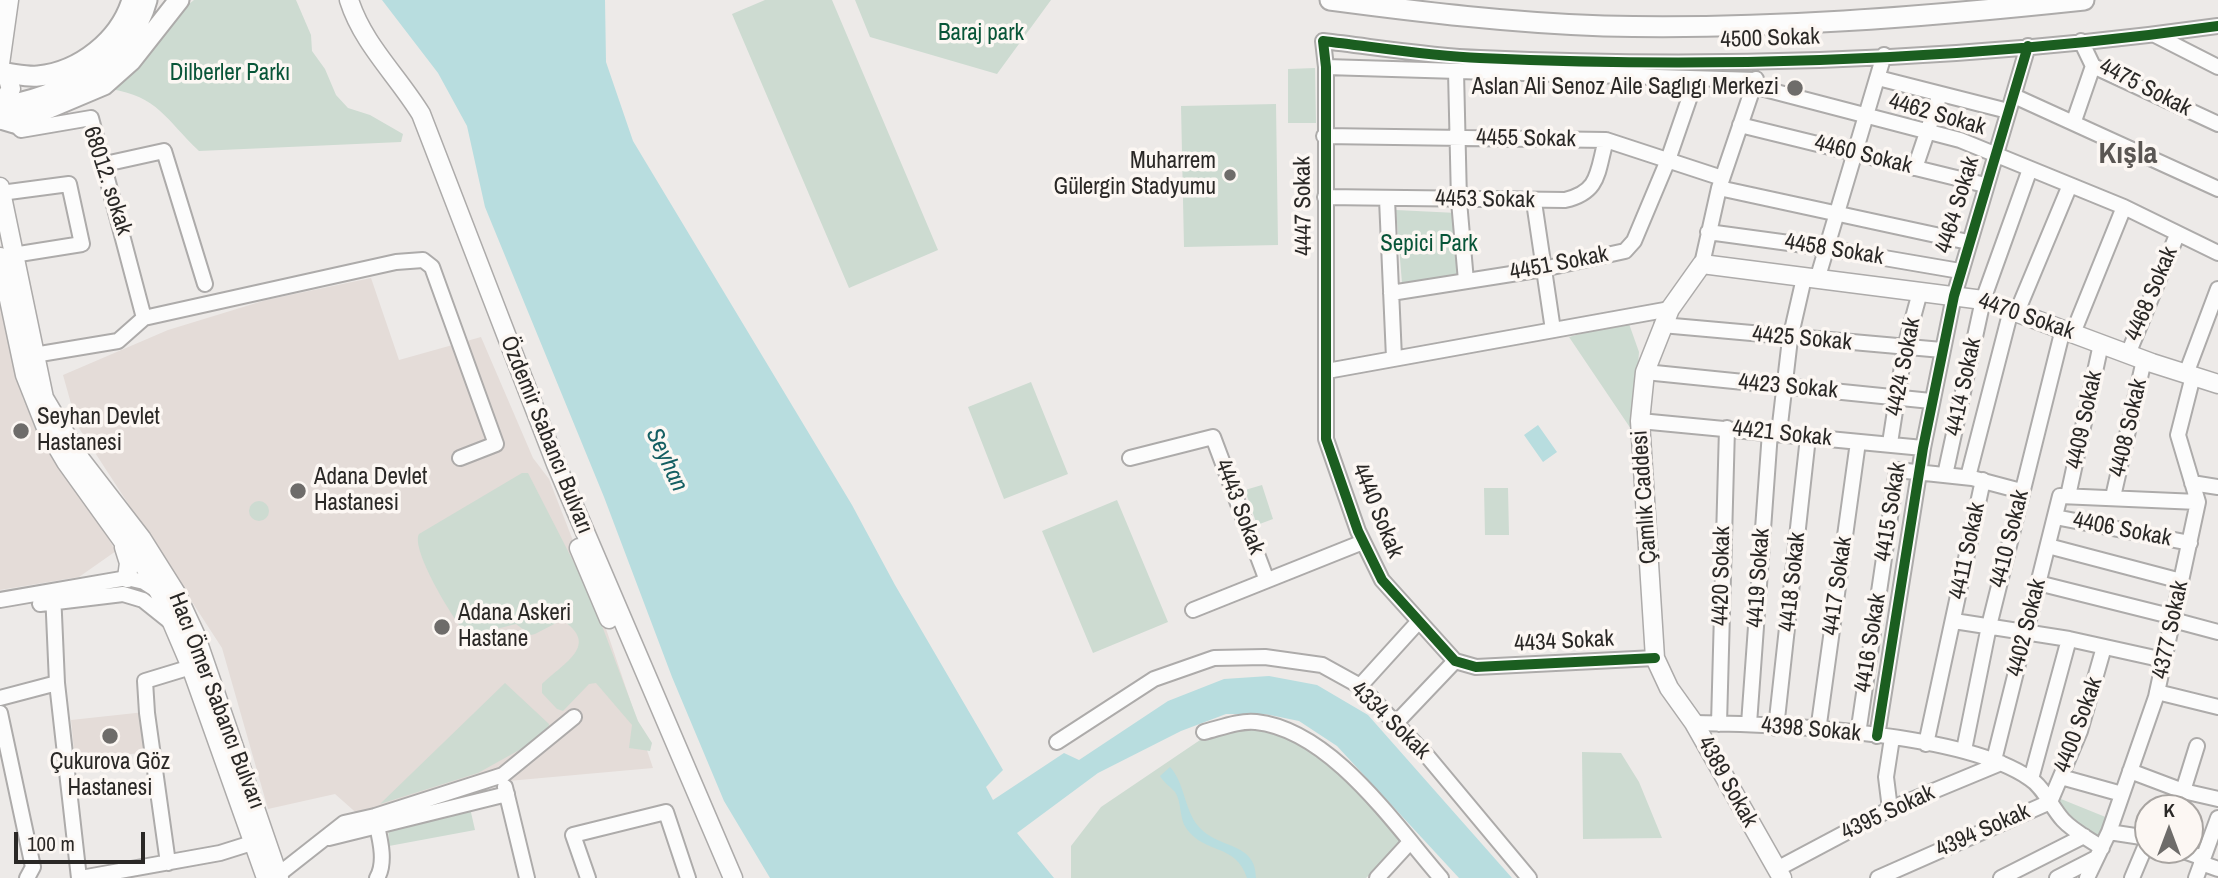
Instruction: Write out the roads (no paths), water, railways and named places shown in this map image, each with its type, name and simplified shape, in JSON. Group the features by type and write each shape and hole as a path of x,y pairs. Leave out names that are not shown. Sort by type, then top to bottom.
{"highway":[{"path":"2,69 46,74 65,70 93,55 116,33 132,0"},
{"path":"147,0 127,38 100,66 66,86 22,104 0,107 4,120 13,123 104,85 131,61 179,0"},
{"path":"1330,0 1517,21 1605,26 1838,23 2084,0"}],"main road":[{"path":"0,107 11,89 2,69 9,0"},
{"name":"Özdemir Sabancı Bulvarı","path":"339,0 350,33 388,84 421,141 559,499 721,878"},
{"name":"Özdemir Sabancı Bulvarı","path":"349,0 355,20 371,47 395,74 421,114 551,452 733,878"},
{"name":"Hacı Ömer Sabancı Bulvarı","path":"1,190 3,290 25,375 46,428 122,540 142,562 182,632 274,877"},
{"name":"Hacı Ömer Sabancı Bulvarı","path":"4,261 34,355 44,398 57,424 152,553 179,599 182,632 191,667 255,842 274,877"},
{"name":"4470 Sokak","path":"1702,264 1983,300 2136,357 2218,384"},
{"name":"Çamlık Caddesi","path":"1669,688 1655,658 1640,421 1645,372 1666,317 1702,264"},
{"path":"122,540 130,563 127,578"},
{"name":"4389 Sokak","path":"1669,688 1694,723 1780,873"}],"street":[{"name":"4500 Sokak","path":"1322,41 1478,58 1761,61 2028,46 2155,35 2218,26"},
{"path":"2155,35 2218,67"},
{"name":"4447 Sokak","path":"1322,41 1326,67 1324,136 1327,371"},
{"name":"4475 Sokak","path":"2081,41 2093,66 2218,124"},
{"name":"4464 Sokak","path":"1954,296 2028,46"},
{"name":"4419 Sokak","path":"1749,724 1775,432 1790,338 1810,279 1826,248 1884,55"},
{"name":"Çamlık Caddesi","path":"1702,264 1720,183 1761,61"},
{"path":"2074,121 2093,66"},
{"name":"4462 Sokak","path":"1326,67 1754,83 1960,140 2124,207 2218,253"},
{"path":"1456,71 1459,201 1466,281"},
{"path":"1878,78 2008,111"},
{"name":"4451 Sokak","path":"1391,293 1543,269 1625,251 1634,241 1668,160 1696,79"},
{"path":"1914,168 1940,94"},
{"path":"2014,96 2218,188"},
{"name":"68012. sokak","path":"13,123 21,130 91,118 144,318"},
{"name":"4460 Sokak","path":"1740,125 1985,186"},
{"name":"4455 Sokak","path":"1324,136 1606,141 1668,160 1768,200 1837,212 1968,242"},
{"name":"4453 Sokak","path":"1325,197 1534,202 1583,196 1594,186 1606,141"},
{"path":"105,164 164,151 205,284"},
{"name":"4414 Sokak","path":"1945,475 1983,300 2030,169"},
{"path":"1,190 69,184 82,244 4,261"},
{"name":"4411 Sokak","path":"1926,744 1954,621 1975,479 2014,311 2070,185"},
{"path":"1387,199 1394,358"},
{"path":"1534,202 1553,330"},
{"name":"4410 Sokak","path":"1964,750 1989,626 2021,491 2068,331 2124,207"},
{"name":"4458 Sokak","path":"1708,232 1826,248 1960,271"},
{"name":"4468 Sokak","path":"2136,357 2177,234"},
{"path":"34,355 118,341 144,318 396,262 423,260 432,267 496,444 460,458"},
{"path":"2064,496 2199,502 2178,435 2189,374 2218,289"},
{"name":"4424 Sokak","path":"1890,443 1905,347 1920,292"},
{"name":"4415 Sokak","path":"1877,736 1931,401 1954,296"},
{"path":"1327,371 1553,330 1666,317"},
{"name":"4425 Sokak","path":"1666,317 1790,338 1942,350"},
{"name":"4409 Sokak","path":"2064,496 2101,344"},
{"name":"4408 Sokak","path":"2113,497 2136,357"},
{"name":"4440 Sokak","path":"1327,371 1326,439 1363,542 1382,579 1455,661"},
{"name":"4423 Sokak","path":"1645,372 1782,388 1897,395 1931,401"},
{"name":"4421 Sokak","path":"1640,421 1923,447"},
{"name":"4420 Sokak","path":"1719,724 1727,428"},
{"name":"4443 Sokak","path":"1130,458 1213,437 1266,578"},
{"name":"4418 Sokak","path":"1776,728 1808,437"},
{"name":"4417 Sokak","path":"1818,731 1858,442"},
{"name":"4416 Sokak","path":"1858,734 1897,470 1919,473"},
{"path":"1919,473 1975,479 2021,491"},
{"path":"2192,483 2218,486"},
{"name":"4402 Sokak","path":"1998,762 2038,583 2055,517 2064,496"},
{"name":"4377 Sokak","path":"2087,878 2109,832 2157,692 2199,502"},
{"name":"4406 Sokak","path":"2055,517 2190,544"},
{"path":"1192,610 1266,578 1363,542"},
{"path":"2048,546 2181,581"},
{"path":"0,610 127,578 144,582 159,592 179,599"},
{"path":"2038,583 2218,632"},
{"path":"0,600 123,594 143,600 182,632"},
{"path":"53,597 57,683 80,878 168,863 255,842"},
{"path":"1360,686 1419,621"},
{"path":"1954,621 2069,639 2164,660"},
{"path":"2031,779 2069,639"},
{"name":"4400 Sokak","path":"2050,802 2092,694 2105,647"},
{"name":"4334 Sokak","path":"1057,742 1154,679 1214,658 1265,657 1322,665 1360,686 1396,723 1428,757 1528,878"},
{"name":"4434 Sokak","path":"1455,661 1476,667 1655,658"},
{"path":"1396,723 1455,661"},
{"path":"168,863 145,681 191,667"},
{"path":"0,698 57,683"},
{"path":"2157,692 2218,707"},
{"path":"0,713 33,867 27,878"},
{"path":"376,821 503,775 574,718"},
{"path":"1203,732 1253,721 1285,727 1329,752 1439,877"},
{"name":"4398 Sokak","path":"1694,723 1749,724 1858,734 1964,750 1998,762 2031,779 2064,821 2084,836 2099,853"},
{"path":"1890,809 1886,777 1892,738"},
{"path":"2183,791 2197,746"},
{"name":"4395 Sokak","path":"1780,873 1890,809 1998,762"},
{"path":"2130,771 2183,791 2218,799"},
{"path":"503,775 527,878"},
{"path":"2061,777 2122,794"},
{"path":"274,877 344,822 376,821 507,793"},
{"name":"4394 Sokak","path":"1878,878 2050,802"},
{"path":"588,878 573,835 666,812 688,878"},
{"path":"2204,855 2218,818"},
{"path":"376,821 381,840 380,873 377,878"},
{"path":"2109,832 2134,836"},
{"path":"2001,878 2084,836"},
{"path":"1377,878 1410,842"},
{"path":"2057,878 2099,853"}],"water":[{"name":"Seyhan","path":"382,0 605,0 606,62 633,141 852,505 895,585 1003,770 986,787 993,800 1064,753 1079,760 1168,701 1224,679 1269,676 1317,685 1368,715 1512,878 1459,878 1337,746 1299,721 1265,714 1226,714 1181,731 1098,773 1017,833 1054,878 770,878 724,801 672,677 604,497 485,207 467,126 438,73"},
{"path":"1538,425 1557,452 1543,462 1524,435"},
{"path":"1170,767 1196,823 1210,836 1244,852 1250,858 1256,878 1247,878 1235,859 1202,842 1186,828 1175,792 1160,776"}],"place":[{"name":"Aslan Ali Senoz Aile Saglıgı Merkezi","path":"1795,88"},
{"name":"Muharrem Gülergin Stadyumu","path":"1230,175"},
{"name":"Seyhan Devlet Hastanesi","path":"21,431"},
{"name":"Adana Devlet Hastanesi","path":"298,491"},
{"name":"Adana Askeri Hastane","path":"442,627"},
{"name":"Çukurova Göz Hastanesi","path":"110,736"}],"district":[{"name":"Kışla","path":"2128,155"}],"park label":[{"name":"Baraj park","path":"981,34"},
{"name":"Dilberler Parkı","path":"230,74"},
{"name":"Sepici Park","path":"1429,245"}]}
